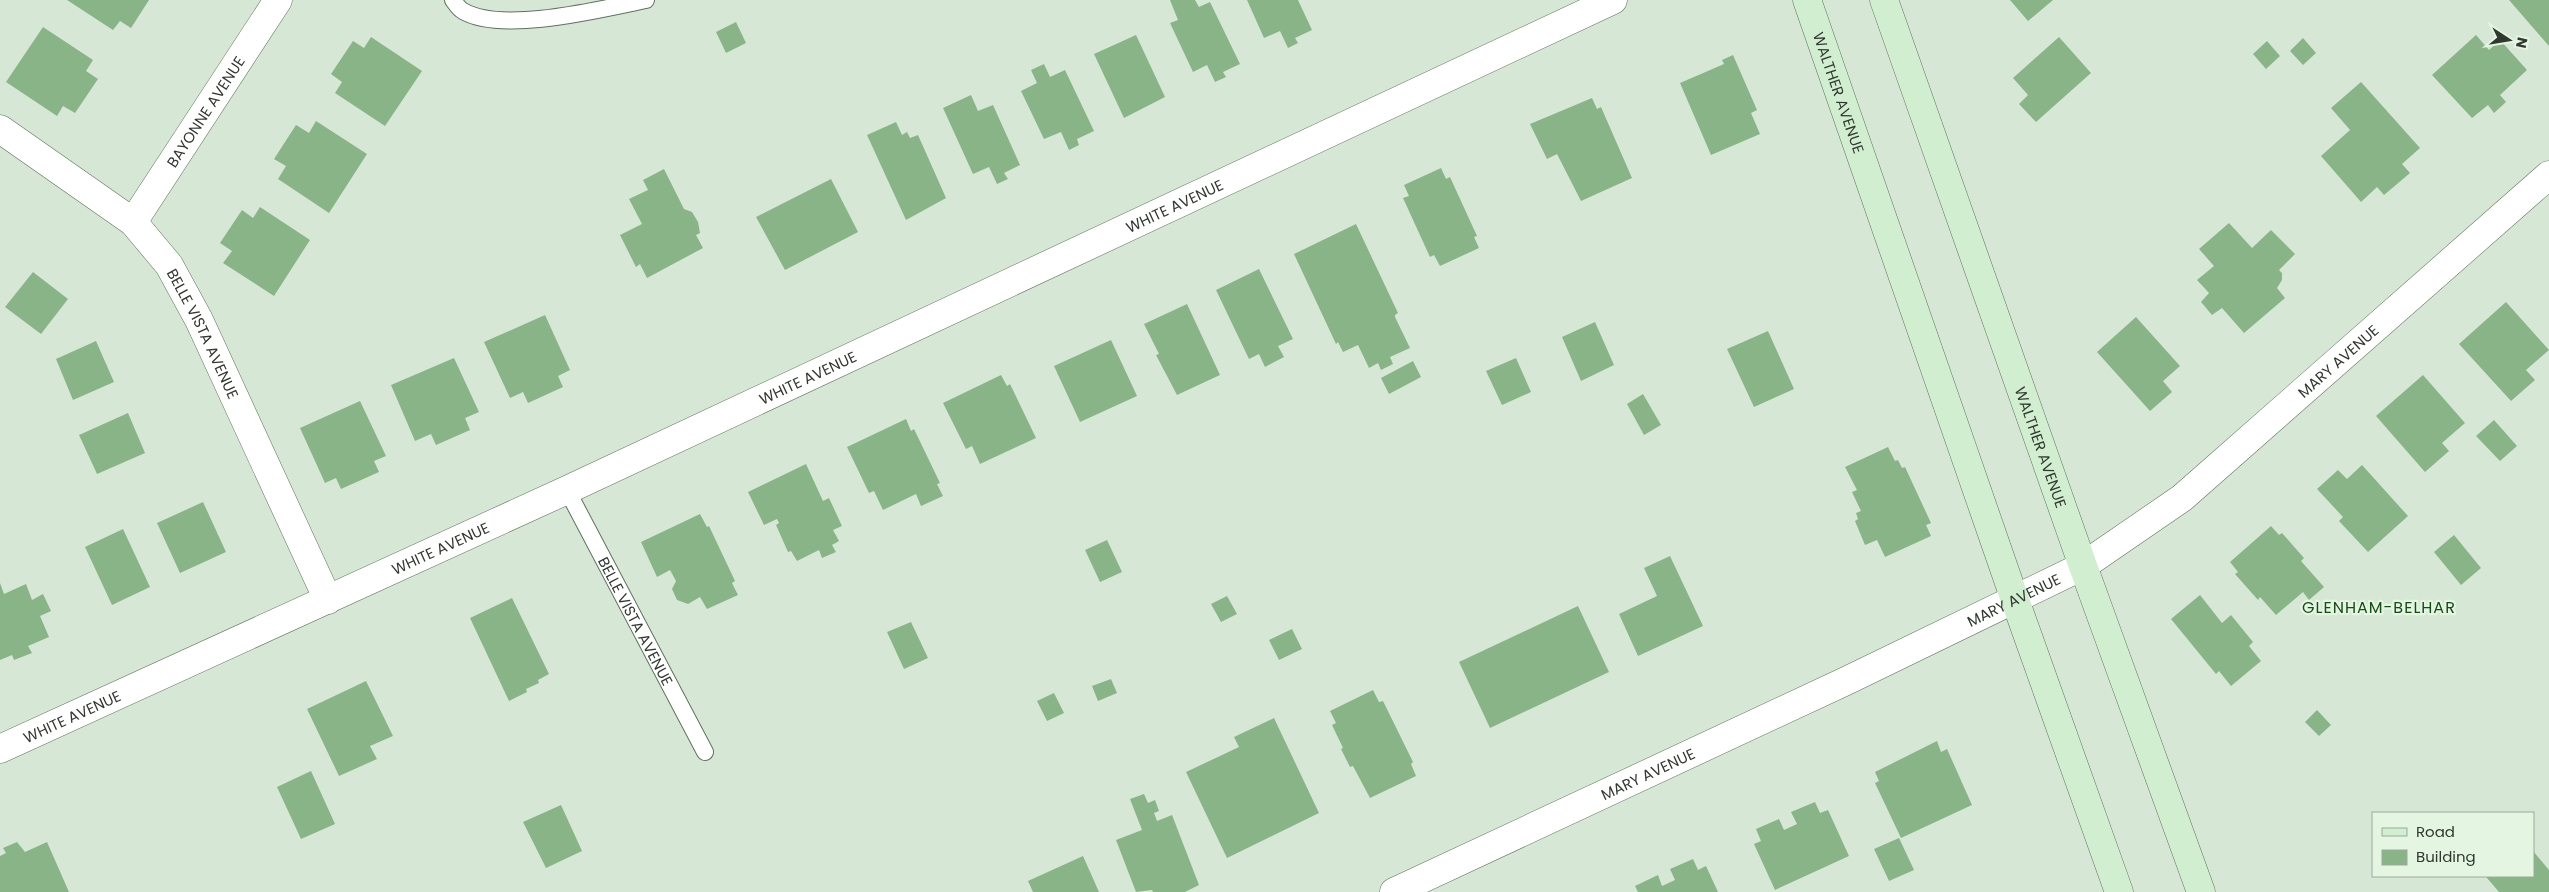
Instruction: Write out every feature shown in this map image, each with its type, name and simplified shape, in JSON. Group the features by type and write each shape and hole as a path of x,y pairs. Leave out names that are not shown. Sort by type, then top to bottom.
{"main road":[{"name":"WALTHER AVENUE","path":"1807,0 2015,600 2119,892"},
{"name":"WALTHER AVENUE","path":"1884,0 2083,566 2202,892"}],"street":[{"name":"BAYONNE AVENUE","path":"133,222 278,0"},
{"name":"WHITE AVENUE","path":"0,749 568,490 1613,0"},
{"name":"BELLE VISTA AVENUE","path":"0,129 133,222 169,265 199,320 328,600"},
{"name":"MARY AVENUE","path":"1394,892 1846,682 2083,566 2182,498 2549,175"}],"lane":[{"path":"453,0 462,11 486,20 558,18 646,0"},
{"name":"BELLE VISTA AVENUE","path":"568,490 705,752"}],"building":[{"path":"67,0 149,0 131,28 120,21 113,30"},
{"path":"1170,0 1195,0 1199,7 1210,2 1240,64 1223,72 1226,77 1215,82 1207,65 1193,72 1170,23 1178,20"},
{"path":"1247,0 1298,0 1312,30 1295,38 1298,43 1288,48 1280,31 1264,38"},
{"path":"2010,0 2053,0 2028,21"},
{"path":"2509,0 2549,0 2549,46"},
{"path":"736,22 746,43 726,53 716,32"},
{"path":"43,27 93,60 86,71 98,79 75,113 63,106 57,116 6,82"},
{"path":"1136,35 1165,97 1124,118 1094,54"},
{"path":"2476,35 2489,50 2500,40 2527,70 2500,95 2506,102 2494,113 2488,105 2472,118 2432,75"},
{"path":"371,37 422,71 385,126 335,93 342,82 331,74 353,41 364,48"},
{"path":"2059,37 2091,73 2036,122 2019,104 2028,95 2013,78"},
{"path":"2303,38 2316,53 2303,65 2290,51"},
{"path":"2267,41 2280,56 2266,69 2253,54"},
{"path":"1733,55 1757,110 1751,113 1760,134 1711,155 1680,83 1724,64 1722,60"},
{"path":"1044,64 1050,77 1065,70 1094,131 1077,139 1079,145 1069,150 1061,132 1044,139 1021,91 1037,83 1031,70"},
{"path":"2361,82 2420,148 2402,164 2410,173 2384,195 2377,187 2361,202 2321,156 2350,130 2331,108"},
{"path":"971,95 978,111 993,105 1020,165 1004,173 1008,179 997,184 989,167 973,174 943,108"},
{"path":"1592,98 1597,109 1601,107 1632,178 1581,201 1557,154 1547,159 1530,124"},
{"path":"316,121 367,154 329,213 278,179 286,166 274,159 296,125 309,133"},
{"path":"896,122 902,135 907,132 910,138 918,135 946,198 906,220 867,135"},
{"path":"1441,168 1446,179 1450,177 1477,236 1474,237 1479,248 1440,266 1434,255 1430,257 1403,198 1409,196 1404,185"},
{"path":"664,169 684,209 692,212 698,222 700,233 696,235 703,248 647,278 640,264 636,267 620,235 642,224 629,199 648,190 643,180"},
{"path":"831,179 858,232 785,270 756,217"},
{"path":"260,207 310,240 274,296 223,263 232,251 220,243 242,210 253,218"},
{"path":"2229,223 2252,248 2271,230 2295,254 2279,270 2282,273 2282,280 2277,288 2285,298 2244,333 2222,308 2212,315 2201,302 2209,293 2197,280 2214,266 2199,249"},
{"path":"1356,224 1398,313 1395,317 1410,348 1390,357 1393,364 1381,370 1378,363 1369,368 1358,345 1343,352 1338,342 1336,344 1294,254"},
{"path":"1259,269 1293,339 1278,346 1284,357 1265,367 1259,354 1249,359 1216,290"},
{"path":"33,272 68,299 41,334 5,307"},
{"path":"2506,302 2549,350 2526,370 2535,380 2511,401 2459,344"},
{"path":"1187,304 1220,375 1177,395 1156,355 1159,354 1144,324"},
{"path":"545,315 570,370 558,376 563,387 528,403 523,392 510,398 484,342"},
{"path":"2136,317 2180,366 2163,381 2172,392 2150,411 2097,352"},
{"path":"1595,322 1614,365 1581,381 1562,337"},
{"path":"1768,331 1794,389 1754,407 1727,349"},
{"path":"1111,340 1137,396 1080,422 1054,366"},
{"path":"96,341 114,382 73,400 56,359"},
{"path":"454,358 479,412 465,418 470,430 436,445 431,434 415,441 391,385"},
{"path":"1516,358 1531,392 1502,405 1486,371"},
{"path":"1413,361 1421,377 1389,394 1381,378"},
{"path":"1001,375 1007,386 1010,384 1036,438 980,464 972,446 966,449 943,403"},
{"path":"2423,375 2465,423 2442,443 2449,451 2425,472 2376,416"},
{"path":"1643,394 1661,425 1644,435 1627,404"},
{"path":"360,401 386,456 374,461 379,472 341,489 336,478 325,483 300,428"},
{"path":"128,413 145,453 97,474 79,435"},
{"path":"906,419 911,431 914,429 940,483 937,484 943,496 921,506 916,494 883,510 874,491 869,493 847,447"},
{"path":"2494,420 2517,446 2500,461 2476,436"},
{"path":"1888,447 1895,461 1898,460 1902,468 1905,467 1931,523 1926,525 1931,536 1885,557 1877,540 1865,545 1855,521 1858,519 1856,513 1861,511 1852,492 1857,490 1845,467"},
{"path":"806,464 823,501 829,498 842,526 833,530 839,541 832,545 836,552 822,558 819,550 797,561 791,551 788,552 776,525 779,523 777,519 764,525 748,492"},
{"path":"2362,465 2408,516 2368,552 2339,521 2343,517 2317,489 2338,470 2347,479"},
{"path":"203,502 226,552 180,573 157,523"},
{"path":"700,514 707,527 709,526 735,581 732,583 738,595 707,609 700,597 688,604 677,600 672,589 676,581 670,570 657,577 641,542"},
{"path":"2271,526 2279,535 2282,533 2304,558 2301,561 2324,587 2309,600 2303,592 2276,615 2260,597 2258,600 2235,574 2238,572 2230,562"},
{"path":"123,529 150,587 112,605 85,547"},
{"path":"2454,535 2481,568 2461,585 2434,552"},
{"path":"1107,540 1122,572 1100,582 1085,550"},
{"path":"1670,556 1703,626 1638,656 1619,614 1657,596 1644,568"},
{"path":"0,583 4,594 26,584 32,600 43,594 51,611 40,616 49,637 28,646 32,653 14,660 12,655 0,660"},
{"path":"2200,595 2222,623 2231,615 2253,642 2249,646 2261,661 2231,686 2219,671 2216,674 2171,619"},
{"path":"1227,596 1237,614 1221,622 1211,604"},
{"path":"512,598 549,674 538,680 539,683 526,689 527,692 509,701 470,618"},
{"path":"1578,606 1609,672 1490,728 1459,662"},
{"path":"911,622 928,658 904,669 887,632"},
{"path":"1292,629 1302,649 1279,660 1269,640"},
{"path":"1111,679 1117,693 1098,701 1092,686"},
{"path":"366,681 393,736 370,746 377,759 339,776 307,709"},
{"path":"1373,690 1379,702 1383,701 1413,762 1411,764 1416,776 1370,798 1353,766 1350,767 1341,749 1343,748 1332,725 1336,723 1330,711"},
{"path":"1054,693 1064,713 1047,721 1037,701"},
{"path":"2317,710 2331,725 2319,736 2305,722"},
{"path":"1274,718 1319,813 1227,858 1186,772 1239,747 1234,737"},
{"path":"1937,741 1941,752 1947,749 1972,805 1901,838 1875,783 1879,781 1875,772"},
{"path":"311,771 335,824 301,839 277,787"},
{"path":"1144,794 1148,803 1155,800 1159,811 1154,813 1157,821 1172,815 1199,885 1185,892 1153,892 1152,890 1136,892 1116,840 1142,830 1130,799"},
{"path":"1815,802 1820,813 1828,810 1849,856 1775,890 1754,844 1761,841 1756,829 1779,819 1784,830 1797,824 1791,812"},
{"path":"561,805 582,851 546,868 523,822"},
{"path":"1899,838 1914,870 1889,881 1874,849"},
{"path":"17,842 25,852 47,842 69,892 0,892 0,856 6,853 3,848"},
{"path":"2534,852 2549,870 2549,892 2499,892 2487,878 2534,877"},
{"path":"1083,856 1099,892 1033,892 1028,881"},
{"path":"1693,859 1698,870 1706,866 1718,892 1638,892 1635,886 1658,875 1662,886 1675,880 1670,869"}],"district":[{"name":"GLENHAM-BELHAR","path":"2379,607"}]}
